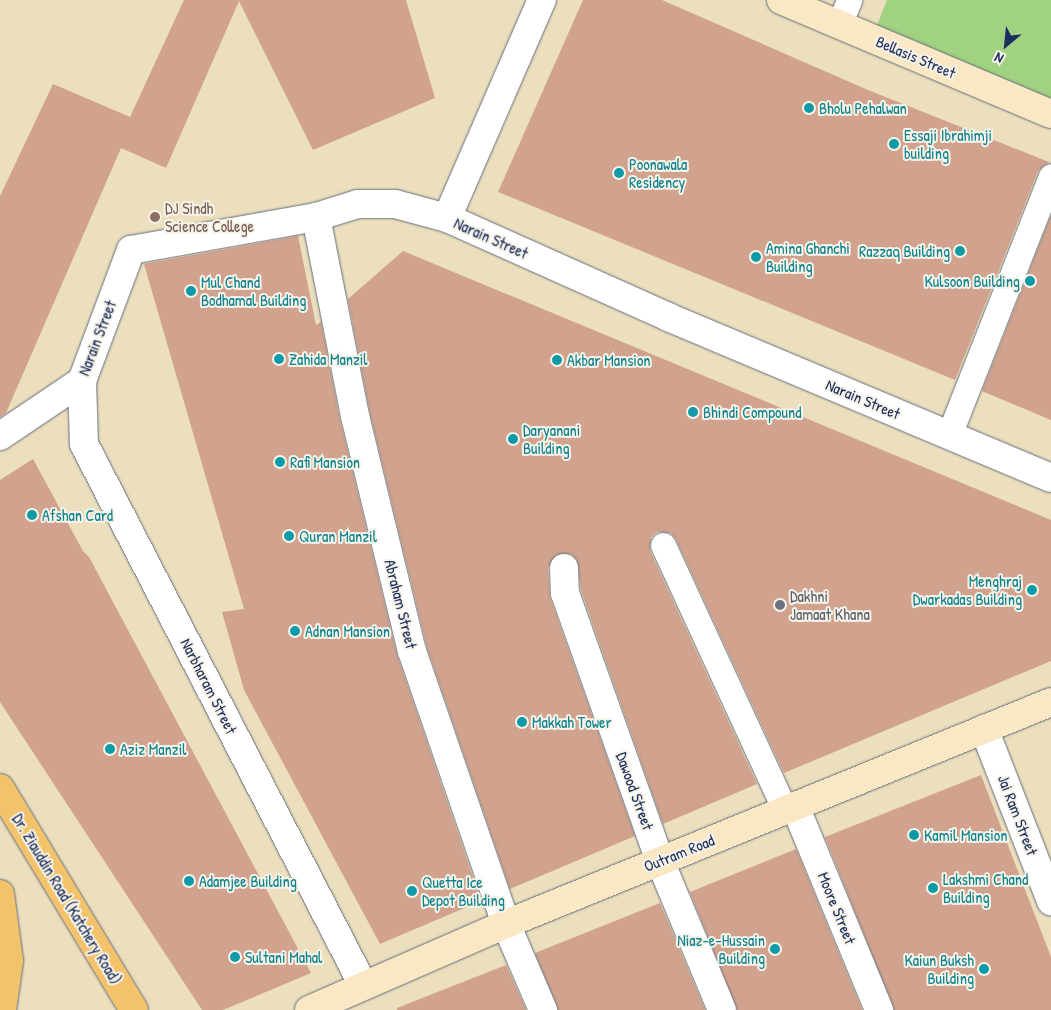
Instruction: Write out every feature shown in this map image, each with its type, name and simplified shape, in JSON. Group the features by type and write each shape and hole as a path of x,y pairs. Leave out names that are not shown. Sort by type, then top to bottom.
{"main road":[{"name":"Dr. Ziauddin Road (Katchery Road)","path":"0,788 134,1010"},
{"path":"0,894 9,961 2,1010"}],"street":[{"path":"447,218 542,0"},
{"name":"Bellasis Street","path":"781,0 844,12 1051,114"},
{"name":"Narain Street","path":"0,436 82,380 131,250 316,216 358,204 395,204 447,218 668,317 1051,478"},
{"name":"Abraham Street","path":"316,216 355,416 412,651 506,924 543,1010"},
{"name":"Narbharam Street","path":"82,380 84,444 363,985"},
{"name":"Dawood Street","path":"564,568 565,593 660,861 722,1010"},
{"name":"Outram Road","path":"308,1010 506,924 1051,702"},
{"name":"Jai Ram Street","path":"984,729 1051,901"},
{"name":"Moore Street","path":"790,808 878,1010"}],"lane":[{"path":"949,434 1051,176"},
{"path":"663,545 790,808"}],"green space":[{"path":"887,0 1051,0 1051,114 872,38"}],"building":[{"path":"184,0 406,0 435,98 313,150 239,1 166,168 121,148 6,413 0,417 0,196 53,84 130,117"},
{"path":"583,0 662,0 868,90 1049,162 1038,171 955,380 498,192"},
{"name":"Kulsoon Building","path":"1051,215 1051,420 982,391"},
{"path":"298,236 316,325 321,322 340,420 397,655 481,901 380,944 244,690 222,612 244,609 144,264"},
{"path":"403,251 1051,520 1051,661 784,773 676,539 671,533 657,532 651,537 650,551 757,784 663,824 581,590 577,560 571,554 556,555 548,568 550,598 635,836 510,889 427,647 370,413 348,299"},
{"path":"33,459 83,551 89,557 311,973 223,1010 202,1010 0,702 0,480"},
{"path":"981,775 1051,957 1051,1010 894,1010 825,837"},
{"path":"796,849 862,1010 737,1010 690,892"},
{"path":"660,903 705,1010 558,1010 535,953"},
{"path":"506,965 526,1010 397,1010 397,1008"}],"place":[{"name":"Bholu Pehalwan","path":"809,108"},
{"name":"Essaji Ibrahimji building","path":"894,144"},
{"name":"Poonawala Residency","path":"619,173"},
{"name":"DJ Sindh Science College","path":"155,217"},
{"name":"Razzaq Building","path":"960,251"},
{"name":"Amina Ghanchi Building","path":"756,257"},
{"name":"Kulsoon Building","path":"1030,281"},
{"name":"Mul Chand Bodhamal Building","path":"191,291"},
{"name":"Zahida Manzil","path":"279,359"},
{"name":"Akbar Mansion","path":"557,360"},
{"name":"Bhindi Compound","path":"693,412"},
{"name":"Daryanani Building","path":"513,439"},
{"name":"Rafi Mansion","path":"280,462"},
{"name":"Afshan Card","path":"32,515"},
{"name":"Quran Manzil","path":"289,536"},
{"name":"Menghraj Dwarkadas Building","path":"1032,590"},
{"name":"Dakhni Jamaat Khana","path":"780,605"},
{"name":"Adnan Mansion","path":"295,631"},
{"name":"Makkah Tower","path":"522,722"},
{"name":"Aziz Manzil","path":"110,749"},
{"name":"Kamil Mansion","path":"914,835"},
{"name":"Adamjee Building","path":"189,881"},
{"name":"Lakshmi Chand Building","path":"933,888"},
{"name":"Quetta Ice Depot Building","path":"412,891"},
{"name":"Niaz-e-Hussain Building","path":"775,949"},
{"name":"Sultani Mahal","path":"235,957"},
{"name":"Kaiun Buksh Building","path":"984,969"}]}
